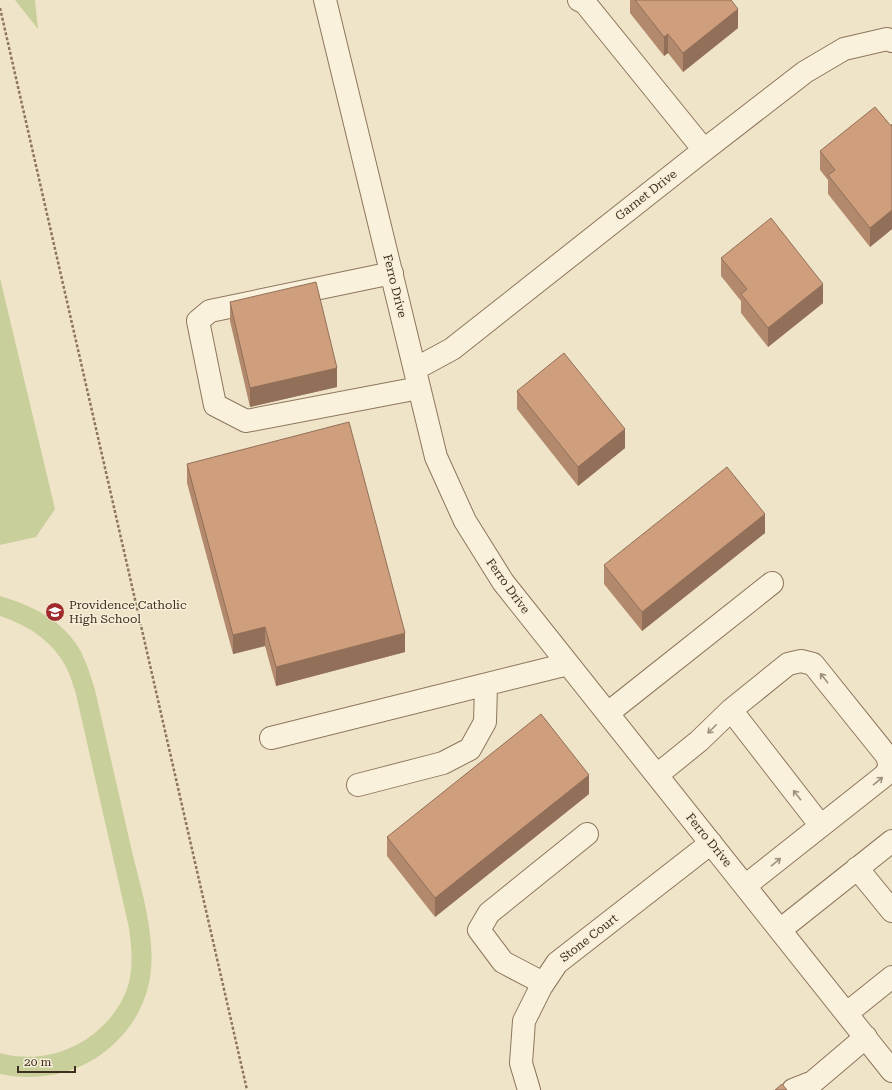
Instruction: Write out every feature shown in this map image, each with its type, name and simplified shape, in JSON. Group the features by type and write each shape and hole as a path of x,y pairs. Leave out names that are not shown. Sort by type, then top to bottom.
{"street":[{"name":"Ferro Drive","path":"325,0 436,457 465,521 503,582 892,1071"},
{"path":"585,1 704,150"},
{"name":"Garnet Drive","path":"392,273 210,311 198,321 215,405 246,421 417,378 704,150 811,69 844,49 890,40"},
{"path":"608,713 772,583"},
{"path":"657,775 699,741 731,710 788,664 801,661 813,664 887,756 890,766 884,776 745,886"},
{"path":"271,738 568,664"},
{"path":"358,785 443,763 470,749 485,722 486,685"},
{"path":"731,710 821,826"},
{"path":"543,984 503,962 479,930 489,913 587,834"},
{"path":"780,930 892,841"},
{"name":"Stone Court","path":"529,1090 521,1062 524,1020 543,984 557,963 711,843"},
{"path":"858,868 892,911"},
{"path":"846,1013 892,977"},
{"path":"793,1090 816,1086 866,1037"}],"path":[{"path":"0,8 247,1090"}],"green space":[{"path":"15,0 35,0 38,29"},
{"path":"0,278 55,509 36,537 0,545"},
{"path":"0,596 34,609 55,622 73,639 85,660 95,690 150,933 151,967 146,995 142,1006 123,1035 106,1051 85,1064 62,1073 37,1077 0,1074 0,1053 32,1057 48,1055 63,1051 91,1036 114,1013 125,994 130,978 132,962 131,945 129,928 76,694 70,676 65,665 53,648 37,634 20,624 0,616"}],"building":[{"path":"635,0 731,0 738,9 683,53 668,34 664,37"},
{"path":"875,107 891,126 892,124 892,210 870,228 828,175 835,170 820,151"},
{"path":"771,218 823,284 768,328 741,294 747,289 721,258"},
{"path":"316,282 337,368 250,388 230,302"},
{"path":"564,353 625,429 578,467 517,391"},
{"path":"349,422 405,633 276,667 265,627 233,635 187,464"},
{"path":"727,467 765,514 642,612 604,565"},
{"path":"541,714 589,775 435,898 387,837"},
{"path":"782,1084 787,1090 775,1090"}],"place":[{"name":"Providence Catholic High School","path":"55,612"}]}
